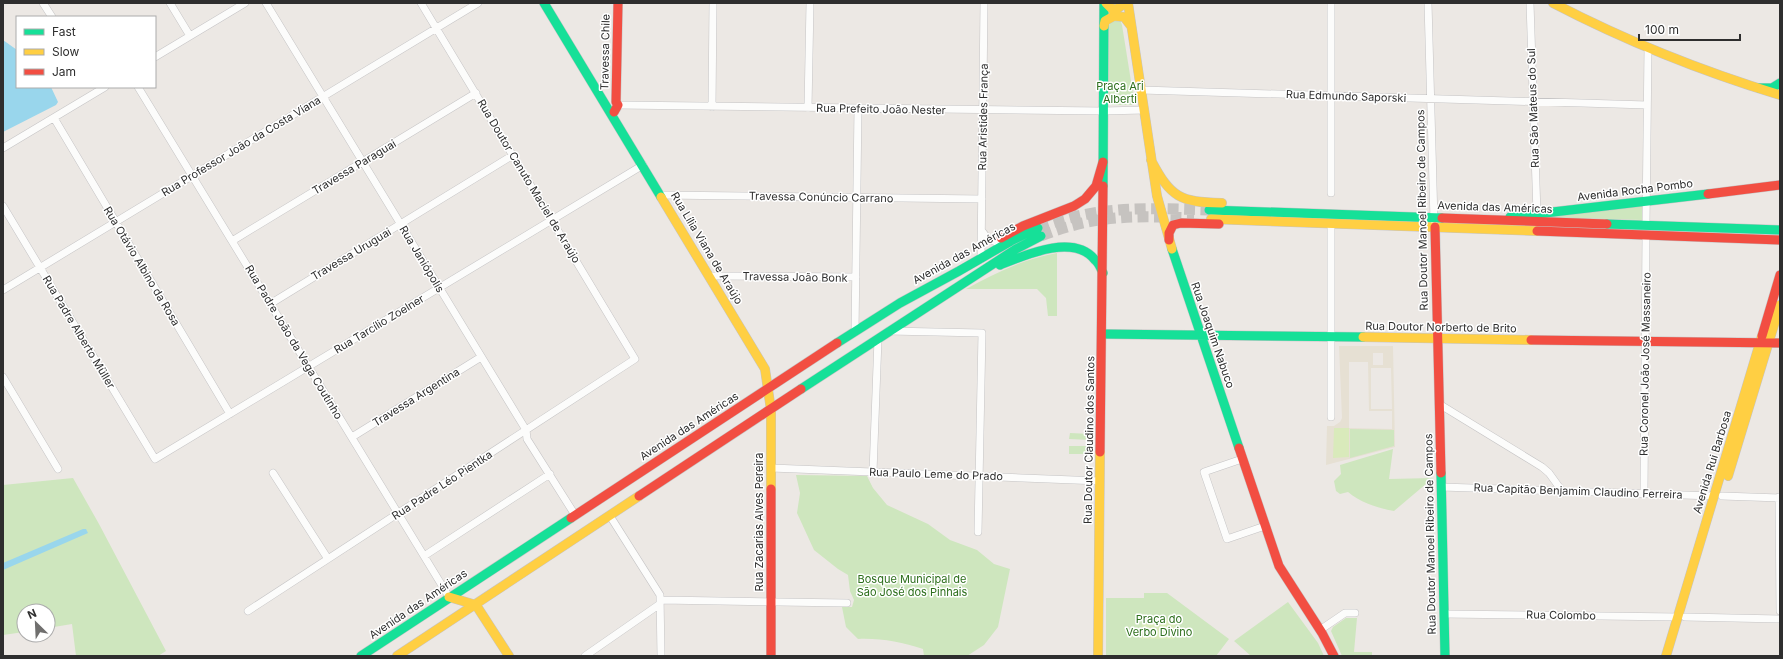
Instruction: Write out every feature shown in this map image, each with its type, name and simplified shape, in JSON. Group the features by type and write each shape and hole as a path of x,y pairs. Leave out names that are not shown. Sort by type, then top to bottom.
{"main road":[{"name":"Rua Lília Viana de Araújo","path":"544,3 610,105 617,122 762,362 767,376 769,389"},
{"name":"Travessa Chile","path":"610,105 618,3"},
{"path":"1105,3 1112,9 1117,9 1126,3"},
{"name":"Rua Doutor Claudino dos Santos","path":"1098,656 1105,3"},
{"name":"Rua Joaquim Nabuco","path":"1126,3 1131,26 1158,201 1169,240 1279,566 1320,630 1334,656"},
{"path":"1554,3 1648,48 1706,71 1780,94"},
{"path":"1104,26 1105,21 1109,18 1119,16 1124,17 1131,26"},
{"path":"1759,88 1772,88 1780,82"},
{"path":"1151,160 1168,190 1185,200 1254,205 1312,218"},
{"path":"983,258 996,242 1023,226 1074,206 1085,199 1096,186 1103,162"},
{"name":"Avenida Rocha Pombo","path":"1492,219 1780,185"},
{"name":"Avenida das Américas","path":"1210,214 1312,218 1434,217 1780,230"},
{"path":"1169,240 1170,228 1173,225 1181,223 1273,226 1312,218"},
{"name":"Avenida das Américas","path":"1312,218 1331,223 1780,240"},
{"name":"Rua Doutor Manoel Ribeiro de Campos","path":"1434,227 1445,656"},
{"name":"Avenida das Américas","path":"361,656 911,296 983,258 1014,239 1040,232 977,275 889,331 397,656"},
{"path":"977,275 1028,254 1059,247 1076,248 1088,252 1097,260 1103,273"},
{"name":"Avenida Rui Barbosa","path":"1666,656 1681,617 1764,343 1780,274"},
{"name":"Avenida Rui Barbosa","path":"1764,343 1780,306"},
{"name":"Rua Doutor Norberto de Brito","path":"1102,334 1780,343"},
{"name":"Rua Zacarias Alves Pereira","path":"769,389 771,410 771,656"},
{"path":"449,597 476,605 509,656"},
{"name":"Avenida Rui Barbosa","path":"1673,656 1681,617"}],"street":[{"path":"43,3 51,16"},
{"path":"170,3 190,36"},
{"path":"156,56 245,3"},
{"name":"Rua Janiópolis","path":"266,3 526,430 527,438 575,515"},
{"name":"Rua Doutor Canuto Maciel de Araújo","path":"421,3 636,359"},
{"name":"Rua Professor João da Costa Viana","path":"3,290 478,3"},
{"path":"712,107 713,3"},
{"path":"808,108 810,3"},
{"name":"Rua Aristides França","path":"983,258 982,199 984,3"},
{"path":"1331,3 1331,193"},
{"name":"Rua Doutor Manoel Ribeiro de Campos","path":"1428,3 1434,227"},
{"name":"Rua São Mateus do Sul","path":"1530,3 1537,214"},
{"path":"1646,225 1648,48"},
{"name":"Rua Padre João da Vega Coutinho","path":"139,88 449,597"},
{"path":"3,148 54,118 95,90"},
{"name":"Rua Edmundo Saporski","path":"1141,90 1647,105"},
{"name":"Travessa Paraguai","path":"232,241 476,93"},
{"name":"Rua Prefeito João Nester","path":"610,105 983,110 1144,110"},
{"path":"855,332 858,108"},
{"name":"Rua Otávio Albino da Rosa","path":"54,118 230,414"},
{"name":"Travessa Uruguai","path":"270,304 513,155"},
{"name":"Rua Tarcílio Zoelner","path":"156,459 643,165"},
{"name":"Travessa Conúncio Carrano","path":"661,195 982,199"},
{"name":"Rua Padre Alberto Müller","path":"3,206 156,459"},
{"path":"1331,223 1332,417"},
{"path":"982,231 988,239 996,242"},
{"name":"Rua Coronel João José Massaneiro","path":"1644,493 1646,235"},
{"name":"Travessa João Bonk","path":"710,276 856,277"},
{"path":"889,331 982,333 978,532"},
{"path":"873,472 878,339"},
{"name":"Travessa Argentina","path":"352,437 481,356"},
{"name":"Rua Padre Léo Pientka","path":"248,611 636,359"},
{"path":"3,377 58,469"},
{"path":"1439,404 1542,467 1549,473 1562,491"},
{"path":"1242,459 1204,472 1227,540 1265,526"},
{"name":"Rua Paulo Leme do Prado","path":"771,468 1100,481"},
{"path":"273,473 328,559"},
{"path":"424,556 550,474"},
{"name":"Rua Capitão Benjamim Claudino Ferreira","path":"1441,487 1779,498"},
{"path":"1779,498 1780,611"},
{"path":"610,516 658,590 660,602 661,656"},
{"path":"585,656 660,602 847,603"},
{"path":"1320,630 1345,613 1355,613"},
{"name":"Rua Colombo","path":"1444,614 1780,619"}],"shaded area":[{"path":"1339,346 1393,346 1395,447 1326,465 1327,426 1334,426 1340,422 1342,418","holes":["1373,353 1383,353 1383,365 1373,365","1349,362 1368,362 1369,411 1392,411 1392,429 1349,428","1371,368 1391,368 1392,409 1371,409"]}],"green space":[{"name":"Praça Ari Alberti","path":"1111,20 1120,20 1122,25 1134,100 1132,105 1112,105 1108,103 1109,26"},
{"path":"1642,205 1642,220 1544,217"},
{"path":"1057,253 1057,316 1048,316 1046,298 1037,289 966,289 999,272 1021,263"},
{"path":"1334,428 1349,428 1349,457 1333,458"},
{"path":"1350,429 1394,430 1394,446 1350,458"},
{"path":"1070,433 1091,434 1091,440 1069,439"},
{"path":"1069,446 1091,446 1090,454 1069,454"},
{"path":"1393,449 1389,479 1433,478 1394,511 1370,504 1358,499 1348,492 1340,494 1336,491 1334,481 1341,474 1340,465"},
{"name":"Bosque Municipal de São José dos Pinhais","path":"796,475 867,476 873,488 887,505 928,524 950,540 977,550 994,564 1010,569 998,627 984,645 967,656 924,656 923,649 907,644 883,640 858,639 846,627 842,607 852,607 854,600 850,591 848,575 814,550 797,513 800,493"},
{"path":"73,478 166,651 158,656 76,656 72,624 56,627 56,603 16,603 16,633 3,635 3,485"},
{"name":"Praça do Verbo Divino","path":"1144,593 1167,593 1229,639 1216,656 1106,656 1106,598 1144,598"},
{"path":"1288,602 1318,643 1324,656 1251,656 1234,641"},
{"path":"1346,618 1357,618 1354,652 1372,652 1372,656 1342,656 1331,631 1333,627"},
{"path":"1142,619 1175,619 1174,639 1141,639"}],"water":[{"path":"3,40 16,49 16,88 51,88 58,102 56,105 3,132"},
{"path":"86,529 88,533 3,570 3,563"}],"tunnel":[{"path":"1038,228 1081,215 1102,212 1143,209 1209,210"},
{"path":"1041,236 1061,229 1098,220 1134,217 1194,218"}],"traffic: fast":[{"path":"544,3 661,197"},
{"path":"1103,186 1104,3"},
{"path":"1759,88 1772,88 1780,83"},
{"path":"1510,217 1708,194"},
{"path":"1209,210 1442,218"},
{"path":"1607,224 1780,230"},
{"path":"837,343 900,303 1011,241 1038,228"},
{"path":"801,389 1016,249 1041,236"},
{"path":"1000,265 1022,256 1049,249 1062,247 1075,248 1086,252 1095,260 1099,264 1103,273"},
{"path":"1172,249 1239,448"},
{"path":"1102,334 1363,337"},
{"path":"1441,473 1445,656"},
{"path":"361,656 571,518"}],"traffic: slow":[{"path":"1106,3 1112,9 1117,9 1125,3"},
{"path":"1128,3 1157,196 1172,249"},
{"path":"1553,3 1608,30 1664,54 1721,76 1780,95"},
{"path":"1104,26 1105,21 1114,16 1124,17 1131,26"},
{"path":"1151,160 1165,183 1178,195 1186,199 1196,201 1222,203"},
{"path":"661,197 765,369 771,410 771,489"},
{"path":"1211,219 1537,231"},
{"path":"1728,476 1780,305"},
{"path":"1666,656 1762,336"},
{"path":"1363,337 1531,340"},
{"path":"1098,656 1100,452"},
{"path":"397,656 639,496"},
{"path":"449,597 476,605 509,656"}],"traffic: jam":[{"path":"614,112 618,105 616,102 618,3"},
{"path":"1001,238 1023,226 1074,206 1085,199 1096,186 1103,162"},
{"path":"1708,194 1780,185"},
{"path":"1100,452 1103,186"},
{"path":"1442,218 1607,224"},
{"path":"1169,240 1169,233 1173,225 1181,223 1219,224"},
{"path":"1435,227 1441,473"},
{"path":"1537,231 1780,240"},
{"path":"1762,336 1780,275"},
{"path":"1531,340 1780,343"},
{"path":"571,518 837,343"},
{"path":"639,496 801,389"},
{"path":"1239,448 1279,566 1322,633 1334,656"},
{"path":"771,489 771,656"}]}
